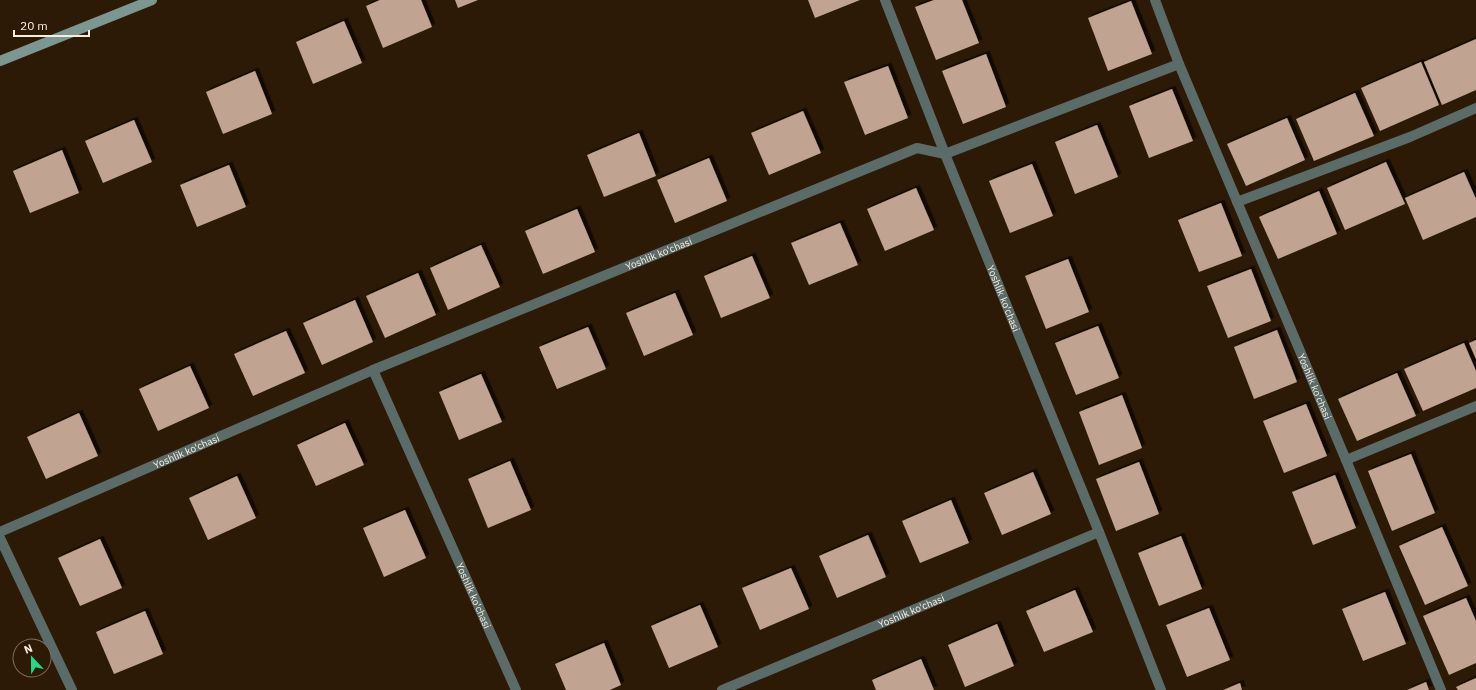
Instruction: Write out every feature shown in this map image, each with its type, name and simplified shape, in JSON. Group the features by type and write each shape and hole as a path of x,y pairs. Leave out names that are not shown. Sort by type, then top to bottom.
{"street":[{"path":"0,60 152,0"},
{"name":"Yoshlik ko'chasi","path":"885,0 945,154 1099,532 1161,690"},
{"name":"Yoshlik ko'chasi","path":"1155,0 1179,64 1441,690"},
{"path":"945,154 1179,64"},
{"path":"1237,202 1410,137 1476,108"},
{"name":"Yoshlik ko'chasi","path":"0,532 373,370 917,148 945,154"},
{"name":"Yoshlik ko'chasi","path":"373,370 516,690"},
{"path":"1346,460 1476,406"},
{"name":"Yoshlik ko'chasi","path":"722,690 1099,532"},
{"path":"0,538 72,690"}],"building":[{"path":"380,0 421,0 432,27 383,48 366,6"},
{"path":"455,0 478,0 458,8"},
{"path":"808,0 860,0 815,18"},
{"path":"934,0 962,0 979,43 936,60 915,7"},
{"path":"1131,1 1152,54 1108,71 1088,18"},
{"path":"344,21 362,63 313,84 296,42"},
{"path":"1476,39 1476,90 1442,105 1424,62"},
{"path":"986,54 1006,107 963,124 942,71"},
{"path":"1421,62 1439,105 1380,131 1361,88"},
{"path":"888,66 908,118 865,135 844,82"},
{"path":"255,71 272,114 223,134 206,92"},
{"path":"1172,89 1193,141 1149,158 1129,106"},
{"path":"1355,93 1374,136 1314,161 1296,119"},
{"path":"803,111 821,153 769,175 751,133"},
{"path":"1287,118 1305,160 1246,186 1227,144"},
{"path":"134,120 152,162 103,183 85,141"},
{"path":"1097,125 1118,177 1075,194 1055,142"},
{"path":"639,133 656,176 604,197 587,155"},
{"path":"62,150 79,193 30,213 13,171"},
{"path":"709,158 727,201 675,223 657,180"},
{"path":"1386,162 1405,204 1345,230 1327,188"},
{"path":"1032,164 1053,216 1010,233 989,181"},
{"path":"229,165 246,207 197,227 180,185"},
{"path":"1464,172 1476,199 1476,217 1423,240 1405,198"},
{"path":"916,188 934,230 885,251 867,209"},
{"path":"1319,191 1337,234 1278,259 1259,217"},
{"path":"1221,203 1242,256 1199,272 1178,220"},
{"path":"577,209 595,252 543,274 525,231"},
{"path":"840,223 858,265 809,285 791,243"},
{"path":"481,245 500,287 448,310 430,268"},
{"path":"752,256 770,298 721,318 704,276"},
{"path":"1068,259 1089,312 1046,329 1025,276"},
{"path":"1251,269 1271,321 1228,338 1207,286"},
{"path":"418,273 436,315 385,338 366,296"},
{"path":"675,293 693,335 644,356 626,313"},
{"path":"355,300 373,342 322,365 303,323"},
{"path":"1098,326 1119,378 1076,395 1055,343"},
{"path":"588,327 606,369 557,389 539,347"},
{"path":"1277,330 1297,382 1254,399 1234,347"},
{"path":"286,331 305,373 253,396 234,354"},
{"path":"1476,340 1476,359 1469,343"},
{"path":"1464,343 1476,371 1476,388 1423,411 1404,369"},
{"path":"190,366 209,408 158,431 139,389"},
{"path":"1397,373 1416,416 1357,441 1338,399"},
{"path":"481,374 502,422 459,440 439,392"},
{"path":"1122,395 1142,448 1099,465 1079,412"},
{"path":"1306,404 1327,456 1284,473 1263,421"},
{"path":"79,413 98,456 46,479 27,437"},
{"path":"345,423 364,465 316,486 297,445"},
{"path":"1411,454 1435,513 1392,531 1368,471"},
{"path":"510,461 531,510 488,528 468,479"},
{"path":"1139,462 1159,514 1116,531 1096,479"},
{"path":"1033,472 1051,514 1002,535 984,493"},
{"path":"1335,475 1356,528 1313,545 1292,492"},
{"path":"237,476 256,518 208,540 189,498"},
{"path":"951,500 969,543 920,563 902,521"},
{"path":"405,510 426,558 384,577 363,528"},
{"path":"1442,527 1468,586 1425,605 1399,546"},
{"path":"868,535 886,577 837,598 819,556"},
{"path":"1181,536 1202,589 1159,606 1138,553"},
{"path":"100,539 122,588 80,606 58,558"},
{"path":"791,568 809,609 760,630 742,588"},
{"path":"1075,590 1093,632 1044,652 1026,611"},
{"path":"1385,592 1406,644 1363,661 1342,609"},
{"path":"1466,598 1476,621 1476,663 1449,675 1423,616"},
{"path":"700,605 718,647 669,668 651,626"},
{"path":"1209,608 1230,660 1187,677 1166,625"},
{"path":"145,611 163,654 114,674 96,632"},
{"path":"997,624 1014,666 965,687 948,645"},
{"path":"604,643 621,685 610,690 566,690 555,664"},
{"path":"921,659 934,690 876,690 872,680"},
{"path":"1476,678 1476,690 1458,690 1456,687"},
{"path":"1426,682 1429,690 1407,690"},
{"path":"1240,683 1242,690 1223,690"}]}
